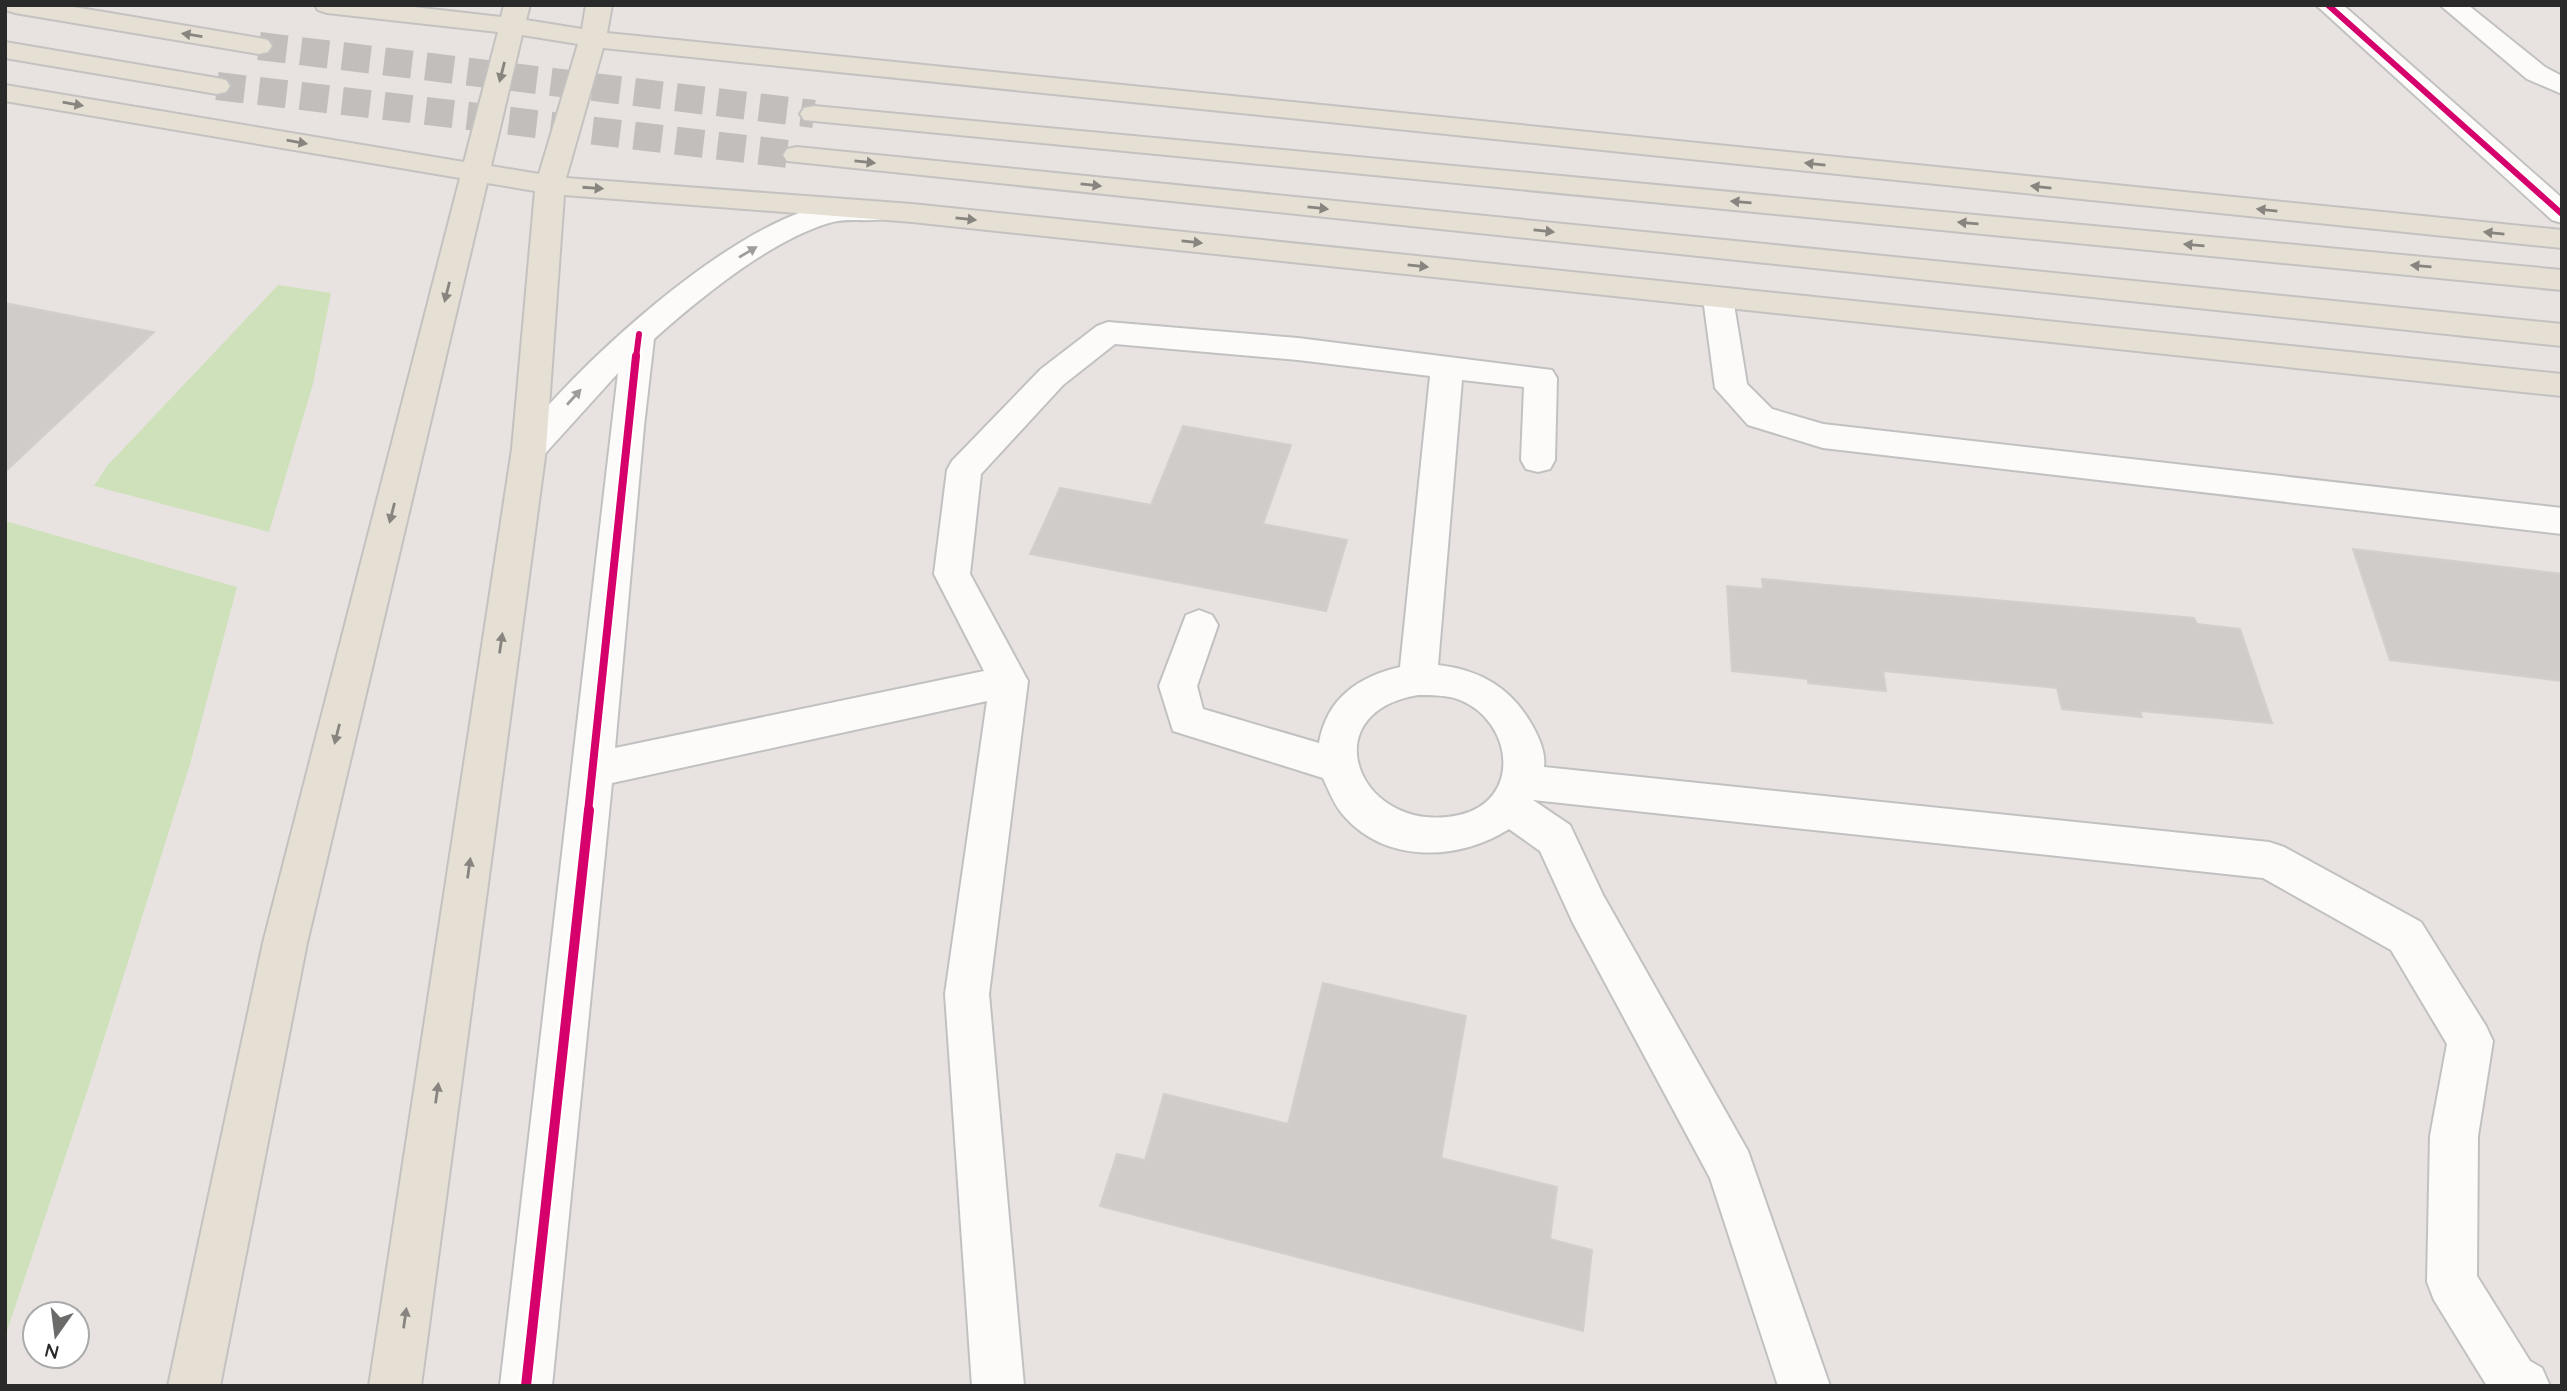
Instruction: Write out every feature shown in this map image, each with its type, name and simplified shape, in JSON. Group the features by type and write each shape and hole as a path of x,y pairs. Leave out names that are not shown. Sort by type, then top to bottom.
{"main road":[{"path":"15,5 259,46"},
{"path":"327,5 596,22 2562,239"},
{"path":"194,1386 285,943 515,16"},
{"path":"395,1386 529,449 550,185 596,22"},
{"path":"5,50 217,86"},
{"path":"5,93 550,185 912,213 2562,385"},
{"path":"814,114 2562,280"},
{"path":"797,155 2562,335"}],"street":[{"path":"2328,5 2562,214"},
{"path":"2452,5 2536,73 2562,86"},
{"path":"529,449 578,393 639,334 712,274 791,226 841,211 912,213"},
{"path":"1718,298 1731,388 1760,417 1823,436 2562,521"},
{"path":"998,1386 967,994 1009,681 952,574 964,470 1052,377 1108,333 1298,349 1541,378 1538,460"},
{"path":"526,1386 593,770 627,426 639,334"},
{"path":"1419,679 1447,367"},
{"path":"1199,625 1178,686 1187,720 1337,765"},
{"path":"1419,679 1448,681 1476,690 1500,708 1517,730 1525,756 1516,794 1487,824 1458,835 1425,837 1393,829 1366,813 1347,791 1337,765 1338,739 1347,716 1365,696 1390,684 1419,679"},
{"path":"593,770 1009,681"},
{"path":"1516,794 1555,838 1588,909 1731,1168 1804,1386"},
{"path":"1516,794 2269,860 2406,936 2470,1041 2454,1136 2452,1282 2512,1380 2524,1386"}],"green space":[{"path":"278,285 331,293 313,384 269,532 94,486 107,466"},
{"path":"5,521 237,587 190,764 90,1083 5,1337"}],"building":[{"path":"5,303 154,332 5,472"},
{"path":"1183,426 1291,445 1263,524 1347,540 1326,611 1030,554 1060,488 1151,505"},
{"path":"2353,549 2562,574 2562,681 2390,660"},
{"path":"1762,579 2194,618 2197,624 2240,629 2272,723 2140,711 2142,717 2062,709 2057,688 1883,671 1886,691 1808,683 1808,679 1732,671 1727,586 1763,589"},
{"path":"1323,983 1466,1016 1441,1158 1557,1187 1550,1239 1592,1250 1583,1331 1100,1206 1117,1154 1145,1160 1164,1094 1288,1124"}],"tunnel":[{"path":"259,46 814,114"},
{"path":"217,86 797,155"}],"cycle path":[{"path":"2328,5 2562,214"},
{"path":"526,1386 593,770 627,426 639,334"}]}
